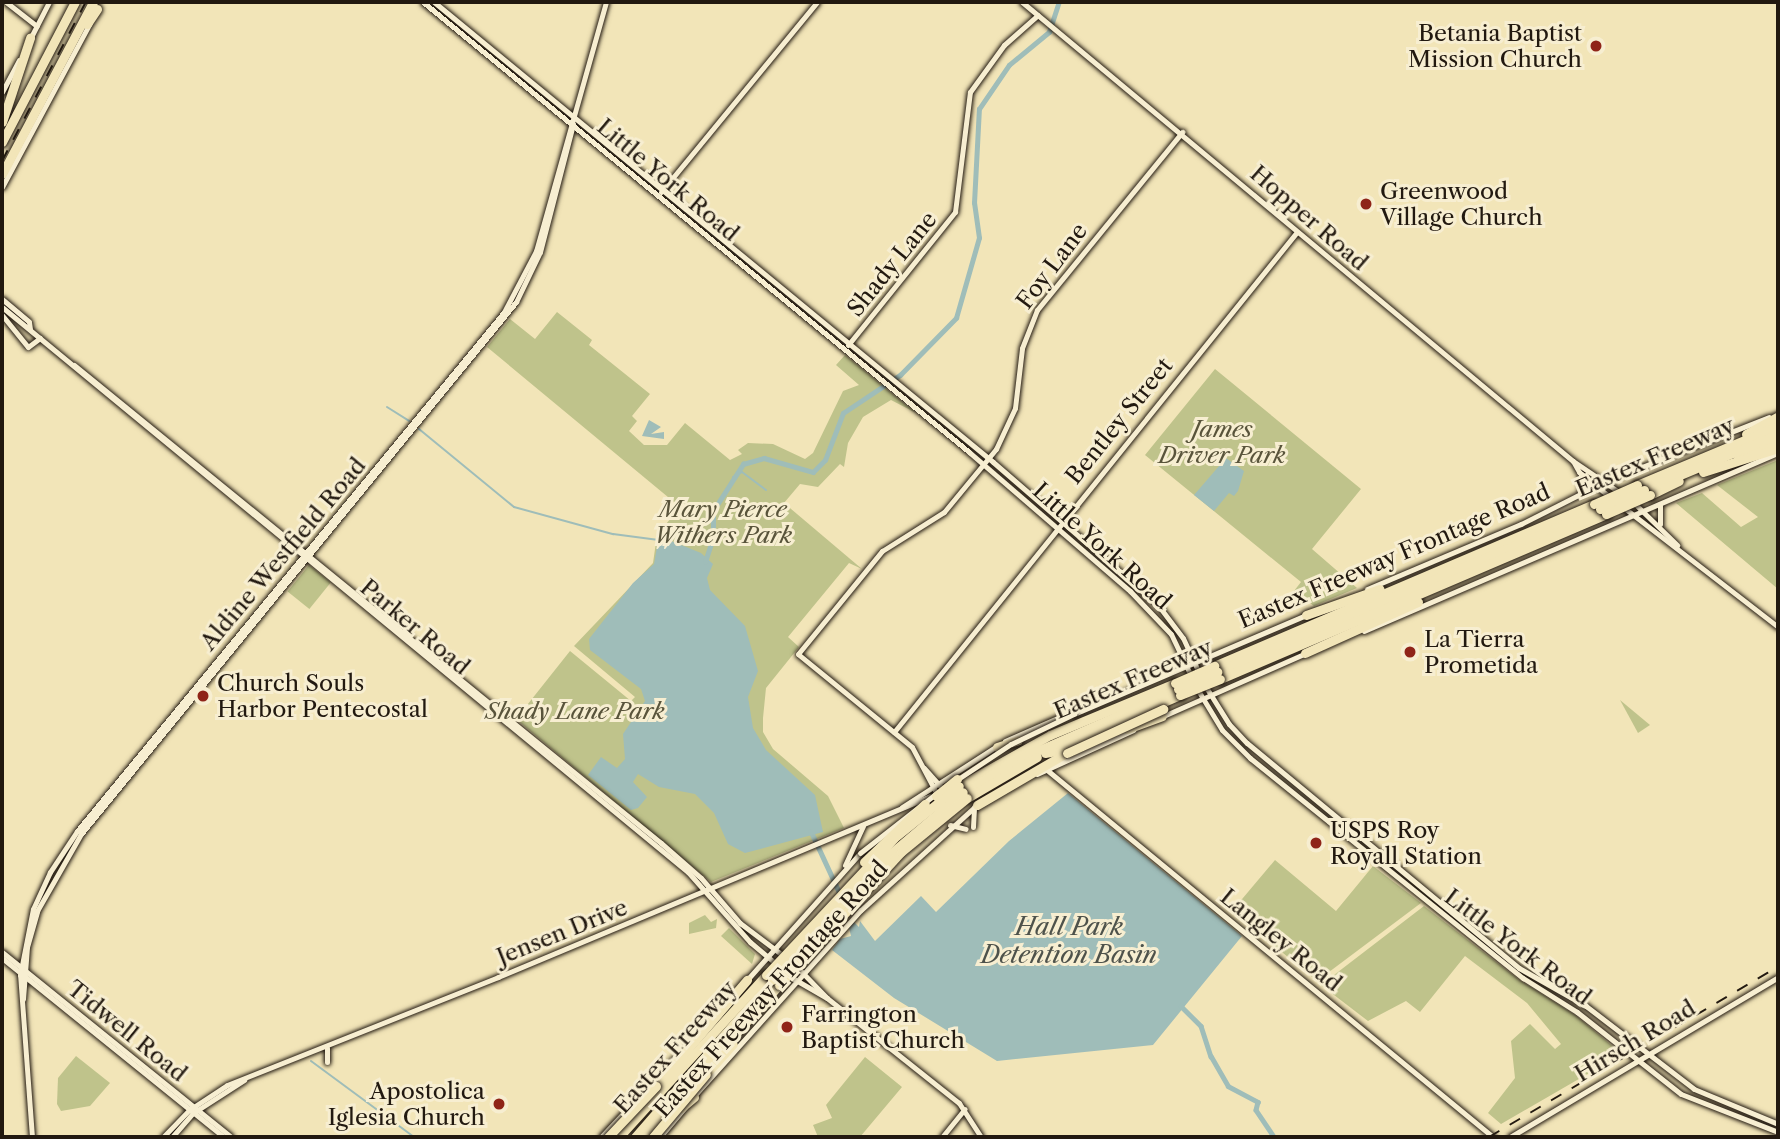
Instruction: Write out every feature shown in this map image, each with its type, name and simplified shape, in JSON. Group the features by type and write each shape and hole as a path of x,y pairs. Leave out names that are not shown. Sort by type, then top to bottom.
{"highway":[{"path":"2,142 75,2"},
{"path":"2,174 97,4"},
{"path":"2,122 30,38"},
{"path":"1679,468 1778,414"},
{"name":"Eastex Freeway","path":"619,1137 669,1083 901,852 960,786 1045,753 1453,581 1644,490 1679,468 1778,426"},
{"path":"1644,490 1778,434"},
{"name":"Eastex Freeway","path":"631,1137 772,980 819,918 894,838 960,786 1024,748 1107,712 1180,695 1219,680 1419,579 1644,490 1703,472 1778,441"},
{"path":"1703,472 1778,451"},
{"path":"1219,680 1600,509"},
{"path":"1306,615 1419,579"},
{"path":"1305,653 1453,581"},
{"path":"976,805 1067,753 1163,713 1180,695"},
{"path":"960,786 1021,758 1180,695"},
{"path":"997,747 1107,712"},
{"path":"1045,753 1163,713"},
{"path":"605,1137 656,1086 747,980"},
{"name":"Eastex Freeway","path":"644,1137 772,993 772,980"},
{"path":"653,1137 766,1006 772,993"},
{"path":"605,1137 669,1083"},
{"path":"644,1137 694,1097"}],"main road":[{"path":"6,2 37,26"},
{"path":"2,92 49,2"},
{"name":"Little York Road","path":"424,2 561,105 585,133 661,192"},
{"name":"Little York Road","path":"434,2 466,32 847,347 886,375 902,393"},
{"name":"Aldine Westfield Road","path":"518,293 536,251 606,2"},
{"path":"661,192 817,2"},
{"name":"Hopper Road","path":"1022,2 1182,132 1296,233 1573,461 1606,481 1660,524 1677,544"},
{"path":"2,187 97,4"},
{"name":"Shady Lane","path":"847,347 955,212 970,92 1004,46 1040,17"},
{"path":"561,105 570,107 580,100"},
{"name":"Aldine Westfield Road","path":"32,1137 22,972 29,928 55,862 494,329 518,293 540,252 574,120"},
{"path":"571,138 577,132 585,133"},
{"name":"Foy Lane","path":"894,732 798,654 882,551 944,512 986,461 1011,420 1022,348 1037,310 1182,132"},
{"name":"Bentley Street","path":"894,732 1057,526 1127,447 1167,390 1296,233"},
{"path":"2,299 29,322 30,329"},
{"name":"Parker Road","path":"2,307 469,692 545,750 646,834 708,889 756,948 797,981 827,998 965,1109 981,1137"},
{"path":"2,315 28,347 40,338"},
{"name":"Little York Road","path":"847,347 879,379 902,393 1032,498 1057,526 1130,591 1164,625 1186,664 1201,699 1222,730 1357,844 1523,978 1635,1061 1699,1104 1778,1132"},
{"name":"Eastex Freeway Frontage Road","path":"605,1137 848,864 910,810 960,786 1010,744 1155,676 1521,524 1606,481 1778,414"},
{"path":"1187,648 1202,657 1208,679 1219,680 1305,653 1778,451"},
{"name":"Little York Road","path":"986,461 1025,500 1135,586 1166,614 1187,648 1209,695 1229,724 1519,968 1611,1024 1694,1089 1778,1124"},
{"name":"Hopper Road","path":"1573,461 1581,474 1597,487 1677,544 1778,627"},
{"path":"1581,474 1584,493 1596,492 1612,504 1619,521"},
{"path":"1627,474 1626,485 1645,503 1657,504"},
{"path":"1025,500 1032,498"},
{"path":"1657,504 1660,524"},
{"path":"1130,591 1135,586"},
{"path":"1172,670 1182,674 1191,698 1180,695"},
{"name":"Jensen Drive","path":"163,1137 227,1085 329,1047 827,842 891,814 934,791 939,784 960,786 997,747 1155,676"},
{"path":"1180,695 1201,699 1209,695 1219,680"},
{"path":"1219,680 1217,698 1220,712"},
{"path":"1180,695 1209,712"},
{"name":"Eastex Freeway Frontage Road","path":"660,1137 860,910 959,817 976,805 1163,713"},
{"path":"1222,730 1229,724"},
{"path":"894,732 916,751 934,791 959,817"},
{"path":"924,768 939,784 959,817"},
{"name":"Langley Road","path":"1047,770 1493,1137"},
{"path":"950,825 969,828 976,805 961,802 949,786 960,786"},
{"path":"848,864 863,826"},
{"path":"849,832 857,841"},
{"path":"1357,844 1364,837"},
{"name":"Parker Road","path":"738,924 804,973 817,984 827,998"},
{"path":"762,940 782,941 801,963 812,964 817,984"},
{"path":"756,948 760,965 775,970 790,990"},
{"name":"Tidwell Road","path":"2,952 22,972"},
{"name":"Tidwell Road","path":"2,958 218,1130 231,1137"},
{"name":"Hirsch Road","path":"1510,1137 1778,977"},
{"path":"1602,1034 1611,1024"},
{"path":"327,1062 329,1047"},
{"path":"942,1137 965,1109"},
{"name":"Jensen Drive","path":"172,1137 193,1110"},
{"name":"Tidwell Road","path":"218,1130 223,1137"}],"green space":[{"path":"557,312 592,340 589,345 650,394 632,416 637,421 629,431 644,445 667,445 685,423 730,460 742,454 738,450 748,443 773,444 805,459 813,453 843,391 859,385 836,365 845,355 916,413 891,400 863,417 848,443 844,467 840,464 818,487 800,484 784,503 862,569 849,563 788,637 799,647 766,688 763,718 763,732 773,749 828,796 844,828 711,882 516,719 570,651 631,701 635,697 574,646 653,563 657,535 680,507 487,347 510,319 535,339"},
{"name":"James Driver Park","path":"1215,369 1361,489 1312,549 1357,588 1314,606 1294,591 1301,582 1145,455"},
{"path":"1778,460 1778,589 1676,503 1702,493 1741,527 1758,517 1717,485"},
{"path":"309,565 331,583 309,609 288,591"},
{"path":"1620,700 1650,725 1638,733"},
{"path":"1275,860 1336,911 1373,866 1421,903 1317,981 1232,911"},
{"path":"1424,906 1518,979 1575,1015 1622,1054 1501,1124 1488,1113 1515,1078 1511,1041 1530,1024 1555,1049 1561,1044 1527,1003 1465,956 1420,1012 1406,1001 1368,1021 1321,985"},
{"path":"705,915 711,922 717,919 716,928 689,934 689,923"},
{"path":"729,928 755,954 752,964 721,936"},
{"path":"76,1056 110,1083 90,1106 61,1111 57,1104 58,1078"},
{"path":"865,1057 902,1087 860,1137 818,1137 813,1125 832,1118 826,1105"}],"water":[{"path":"649,420 661,427 651,434 664,432 664,439 642,436"},
{"path":"1226,458 1244,471 1238,491 1234,496 1229,493 1214,511 1194,495"},
{"path":"659,536 701,553 713,564 707,578 710,590 745,626 758,671 748,697 753,728 766,750 815,795 823,832 745,853 728,844 714,813 695,794 659,787 638,774 633,782 647,797 638,808 631,810 588,775 601,757 617,768 625,759 623,734 645,701 641,689 590,650 589,639 633,583 654,564"},
{"name":"Hall Park Detention Basin","path":"1068,793 1242,936 1153,1045 997,1061 894,998 832,950 840,939 851,936 849,928 854,922 859,927 860,921 875,941 921,896 936,912 1009,841"}],"waterway":[{"path":"705,562 713,537 713,511 743,464 764,458 813,472 825,460 843,413 900,375 956,318 979,238 974,203 979,109 1009,65 1049,32 1059,2"},
{"path":"387,407 409,421"},
{"path":"419,429 514,507 613,534 659,540"},
{"path":"733,477 742,472 766,490"},
{"path":"811,831 841,896"},
{"path":"1181,1006 1201,1026 1211,1056 1228,1086 1258,1102 1256,1110 1274,1137"},
{"path":"311,1061 414,1137"}],"railway":[{"path":"2,161 86,2"},
{"path":"1489,1137 1778,967"}],"place":[{"name":"Betania Baptist Mission Church","path":"1596,46"},
{"name":"Greenwood Village Church","path":"1366,204"},
{"name":"La Tierra Prometida","path":"1410,652"},
{"name":"Church Souls Harbor Pentecostal","path":"203,696"},
{"name":"USPS Roy Royall Station","path":"1316,843"},
{"name":"Farrington Baptist Church","path":"787,1027"},
{"name":"Apostolica Iglesia Church","path":"499,1104"}],"park label":[{"name":"Mary Pierce Withers Park","path":"723,522"},
{"name":"Shady Lane Park","path":"575,711"}]}
